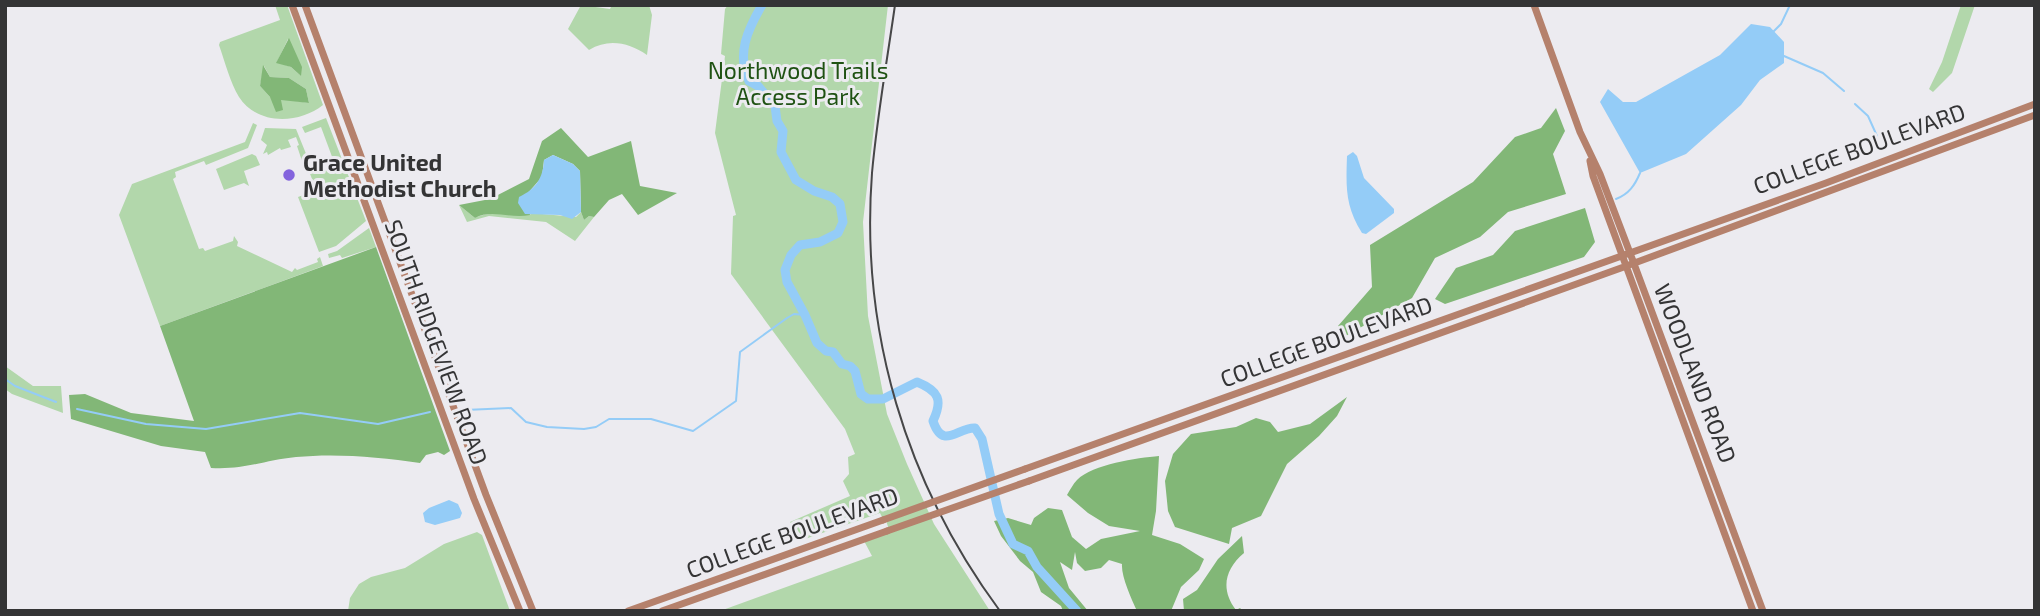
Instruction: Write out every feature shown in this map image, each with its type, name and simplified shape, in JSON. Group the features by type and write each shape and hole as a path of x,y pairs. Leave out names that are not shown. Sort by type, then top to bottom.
{"main road":[{"name":"SOUTH RIDGEVIEW ROAD","path":"292,5 474,499 520,611"},
{"name":"SOUTH RIDGEVIEW ROAD","path":"305,5 486,495 533,611"},
{"name":"WOODLAND ROAD","path":"1534,5 1588,150 1593,176 1626,254 1754,611"},
{"name":"COLLEGE BOULEVARD","path":"628,611 1826,183 2035,104"},
{"name":"COLLEGE BOULEVARD","path":"662,611 1630,265 2035,115"},
{"name":"WOODLAND ROAD","path":"1630,265 1763,611"}],"green space":[{"path":"275,5 287,5 323,105 302,116 279,119 257,113 239,97 219,45 220,42 280,20","holes":["288,39 301,76 291,67 277,62","264,66 270,77 289,78 306,89 309,103 270,97 260,86"]},
{"path":"581,5 610,9 612,5 649,5 652,15 647,55 633,47 611,43 589,50 568,29"},
{"name":"Northwood Trails Access Park","path":"728,5 888,5 863,222 868,316 887,414 907,464 934,524 990,611 720,611 872,556 863,539 889,530 885,517 880,513 805,539 790,522 850,496 843,481 849,474 848,457 855,454 845,429 731,274 733,216 736,215 715,133 725,56 721,54 725,9"},
{"path":"1961,5 1975,5 1952,73 1933,92 1929,89 1942,62"},
{"path":"289,38 302,67 301,76 291,67 276,63"},
{"path":"263,65 270,77 289,78 306,89 309,103 281,100 283,110 276,112 270,97 260,86"},
{"path":"1556,108 1565,131 1553,154 1566,194 1508,212 1480,237 1435,258 1412,298 1344,337 1338,326 1372,287 1370,245 1473,182 1515,137 1541,128"},
{"path":"326,118 366,221 336,246 319,252 298,197 309,193 305,182 312,179 309,171 314,169 318,174 331,168 330,164 334,162 321,127 305,133 302,127"},
{"path":"253,123 257,125 248,148 206,165 204,161 175,172 176,177 173,179 199,249 203,248 205,251 233,241 234,236 238,242 237,246 292,272 295,268 297,270 318,262 320,257 323,266 160,326 119,215 132,184 245,142"},
{"path":"265,128 296,129 311,166 304,167 296,137 288,140 291,147 280,148 268,155 267,152 263,154 267,145 261,140"},
{"path":"561,128 588,157 631,141 640,186 677,193 638,215 622,194 609,200 594,217 589,216 584,220 581,212 580,171 573,164 553,155 544,160 542,177 527,194 530,215 488,214 475,218 459,205 490,199 529,179 542,141"},
{"path":"252,154 260,165 244,171 249,186 244,183 224,190 216,169"},
{"path":"459,205 475,218 487,214 531,213 576,217 581,212 584,220 589,216 594,217 575,241 546,222 489,216 467,222"},
{"path":"1585,208 1595,242 1584,257 1445,304 1435,299 1456,268 1493,255 1515,231"},
{"path":"369,228 376,247 342,258 340,255 329,258 328,254 337,251"},
{"path":"376,247 450,451 444,455 438,452 426,455 420,463 327,455 285,458 234,468 211,468 205,452 161,446 71,419 69,395 85,394 131,413 194,421 160,326"},
{"path":"5,366 33,386 61,386 63,413 5,389"},
{"path":"1347,397 1337,416 1287,464 1261,516 1232,528 1229,544 1175,527 1168,511 1165,481 1173,454 1191,434 1236,427 1256,418 1270,422 1278,432 1310,424"},
{"path":"1159,456 1152,535 1180,544 1204,559 1199,570 1181,587 1171,611 1137,611 1129,594 1122,564 1109,560 1101,568 1085,571 1077,563 1075,552 1072,570 1060,562 1069,588 1088,611 1063,611 1061,606 1041,592 1033,572 1020,561 1001,536 994,521 1008,518 1031,525 1034,518 1048,508 1062,510 1072,537 1086,549 1101,539 1140,531 1109,526 1067,495 1077,480 1093,470 1128,460"},
{"path":"477,532 482,535 510,611 348,611 350,598 359,584 371,577 405,568 444,544"},
{"path":"1242,536 1244,553 1232,566 1226,587 1236,610 1240,608 1243,611 1184,611 1183,599 1197,590 1218,559"}],"water":[{"path":"1751,24 1770,27 1784,42 1784,63 1760,80 1741,105 1686,154 1640,173 1600,102 1608,89 1623,102 1636,102 1720,55"},
{"path":"1353,152 1357,156 1364,178 1394,209 1394,213 1366,234 1362,233 1356,223 1348,196 1347,156"},
{"path":"553,155 573,164 580,171 581,212 572,219 560,215 525,214 518,203 519,197 538,182 544,160"},
{"path":"449,500 458,504 462,513 460,518 435,525 425,522 423,513"}],"waterway":[{"path":"762,5 745,42 745,71 749,81 758,86 775,106 777,121 783,131 781,152 796,180 814,191 832,197 840,204 843,222 838,233 820,242 800,245 791,255 785,270 787,282 817,343 826,351 833,352 842,364 855,371 861,394 868,399 883,399 917,382 930,389 937,397 938,407 933,421 941,435 975,428 982,439 999,514 1013,544 1028,551 1037,567 1077,611"},
{"path":"1774,31 1781,24 1790,5"},
{"path":"1784,56 1823,73 1844,91"},
{"path":"1855,104 1868,116 1877,136"},
{"path":"1616,199 1631,189 1640,173"},
{"path":"465,410 511,408 526,422 547,427 584,429 596,427 609,419 651,419 693,431 736,401 740,352 794,314 805,315"},
{"path":"5,379 15,386 56,402"},
{"path":"77,409 146,424 206,429 300,413 378,424 430,412"}],"railway":[{"path":"895,5 872,173 870,232 882,348 896,404 915,458 939,511 967,562 1000,611"}],"place":[{"name":"Grace United Methodist Church","path":"289,175"}]}
